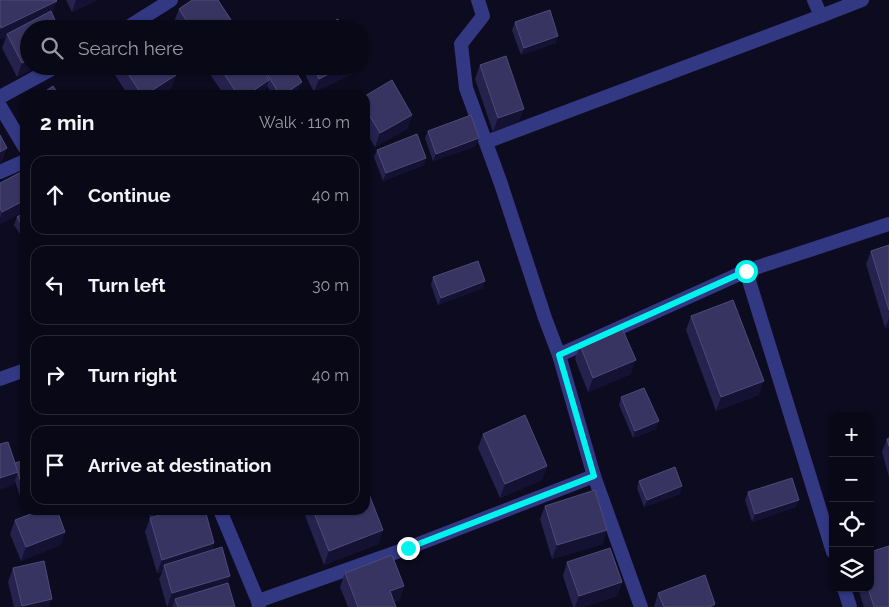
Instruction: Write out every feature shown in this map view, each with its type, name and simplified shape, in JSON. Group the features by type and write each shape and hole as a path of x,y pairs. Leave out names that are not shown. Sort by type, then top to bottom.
{"street":[{"path":"139,20 171,0"},
{"path":"478,0 483,16 461,44 466,88 559,355 594,476 641,607"},
{"path":"814,0 821,16"},
{"path":"486,142 862,0"},
{"path":"0,97 40,75"},
{"path":"0,106 20,140"},
{"path":"0,172 20,163"},
{"path":"559,355 746,271 889,224"},
{"path":"746,271 831,547"},
{"path":"0,380 20,372"},
{"path":"222,515 258,604 594,476"},
{"path":"845,592 850,607"}],"building":[{"path":"0,0 56,0 57,1 1,28"},
{"path":"192,0 218,0 231,20 186,20 179,9"},
{"path":"550,10 558,36 524,48 515,22"},
{"path":"51,11 55,20 34,20"},
{"path":"20,27 20,59 7,34"},
{"path":"506,56 524,109 498,118 480,65"},
{"path":"129,75 176,75 153,90 139,90"},
{"path":"225,75 266,75 269,80 254,90 235,90"},
{"path":"268,75 298,75 302,82 290,90 277,90"},
{"path":"317,75 327,75 319,79"},
{"path":"392,80 412,115 380,133 370,116 370,93"},
{"path":"53,86 56,90 47,90"},
{"path":"471,115 479,138 436,154 428,131"},
{"path":"417,134 426,158 386,173 377,150"},
{"path":"0,135 7,148 0,152"},
{"path":"20,173 20,203 2,212 0,207 0,183"},
{"path":"889,245 889,310 871,251"},
{"path":"478,261 485,281 441,298 433,277"},
{"path":"733,300 764,381 721,397 691,316"},
{"path":"622,328 636,360 593,378 580,345"},
{"path":"644,388 659,421 635,431 621,397"},
{"path":"525,415 547,466 505,484 483,434"},
{"path":"8,442 18,472 0,478 0,444"},
{"path":"20,462 20,480 15,463"},
{"path":"675,467 682,486 647,500 639,481"},
{"path":"792,478 799,500 755,514 748,492"},
{"path":"595,490 607,530 557,545 545,506"},
{"path":"370,497 383,530 329,551 315,515 370,515"},
{"path":"28,515 59,515 65,532 26,547 15,520"},
{"path":"159,515 206,515 214,543 162,560 150,518"},
{"path":"889,546 889,607 874,607 869,592 874,592 874,551"},
{"path":"222,547 230,576 172,593 164,565"},
{"path":"610,548 622,582 579,596 567,562"},
{"path":"392,555 404,586 390,591 396,607 358,607 345,573"},
{"path":"44,561 52,599 22,606 13,568"},
{"path":"705,575 715,604 708,607 664,607 658,593"},
{"path":"228,583 235,607 178,607 175,599"}],"route":[{"path":"408,548 594,476 559,355 746,271"}]}
